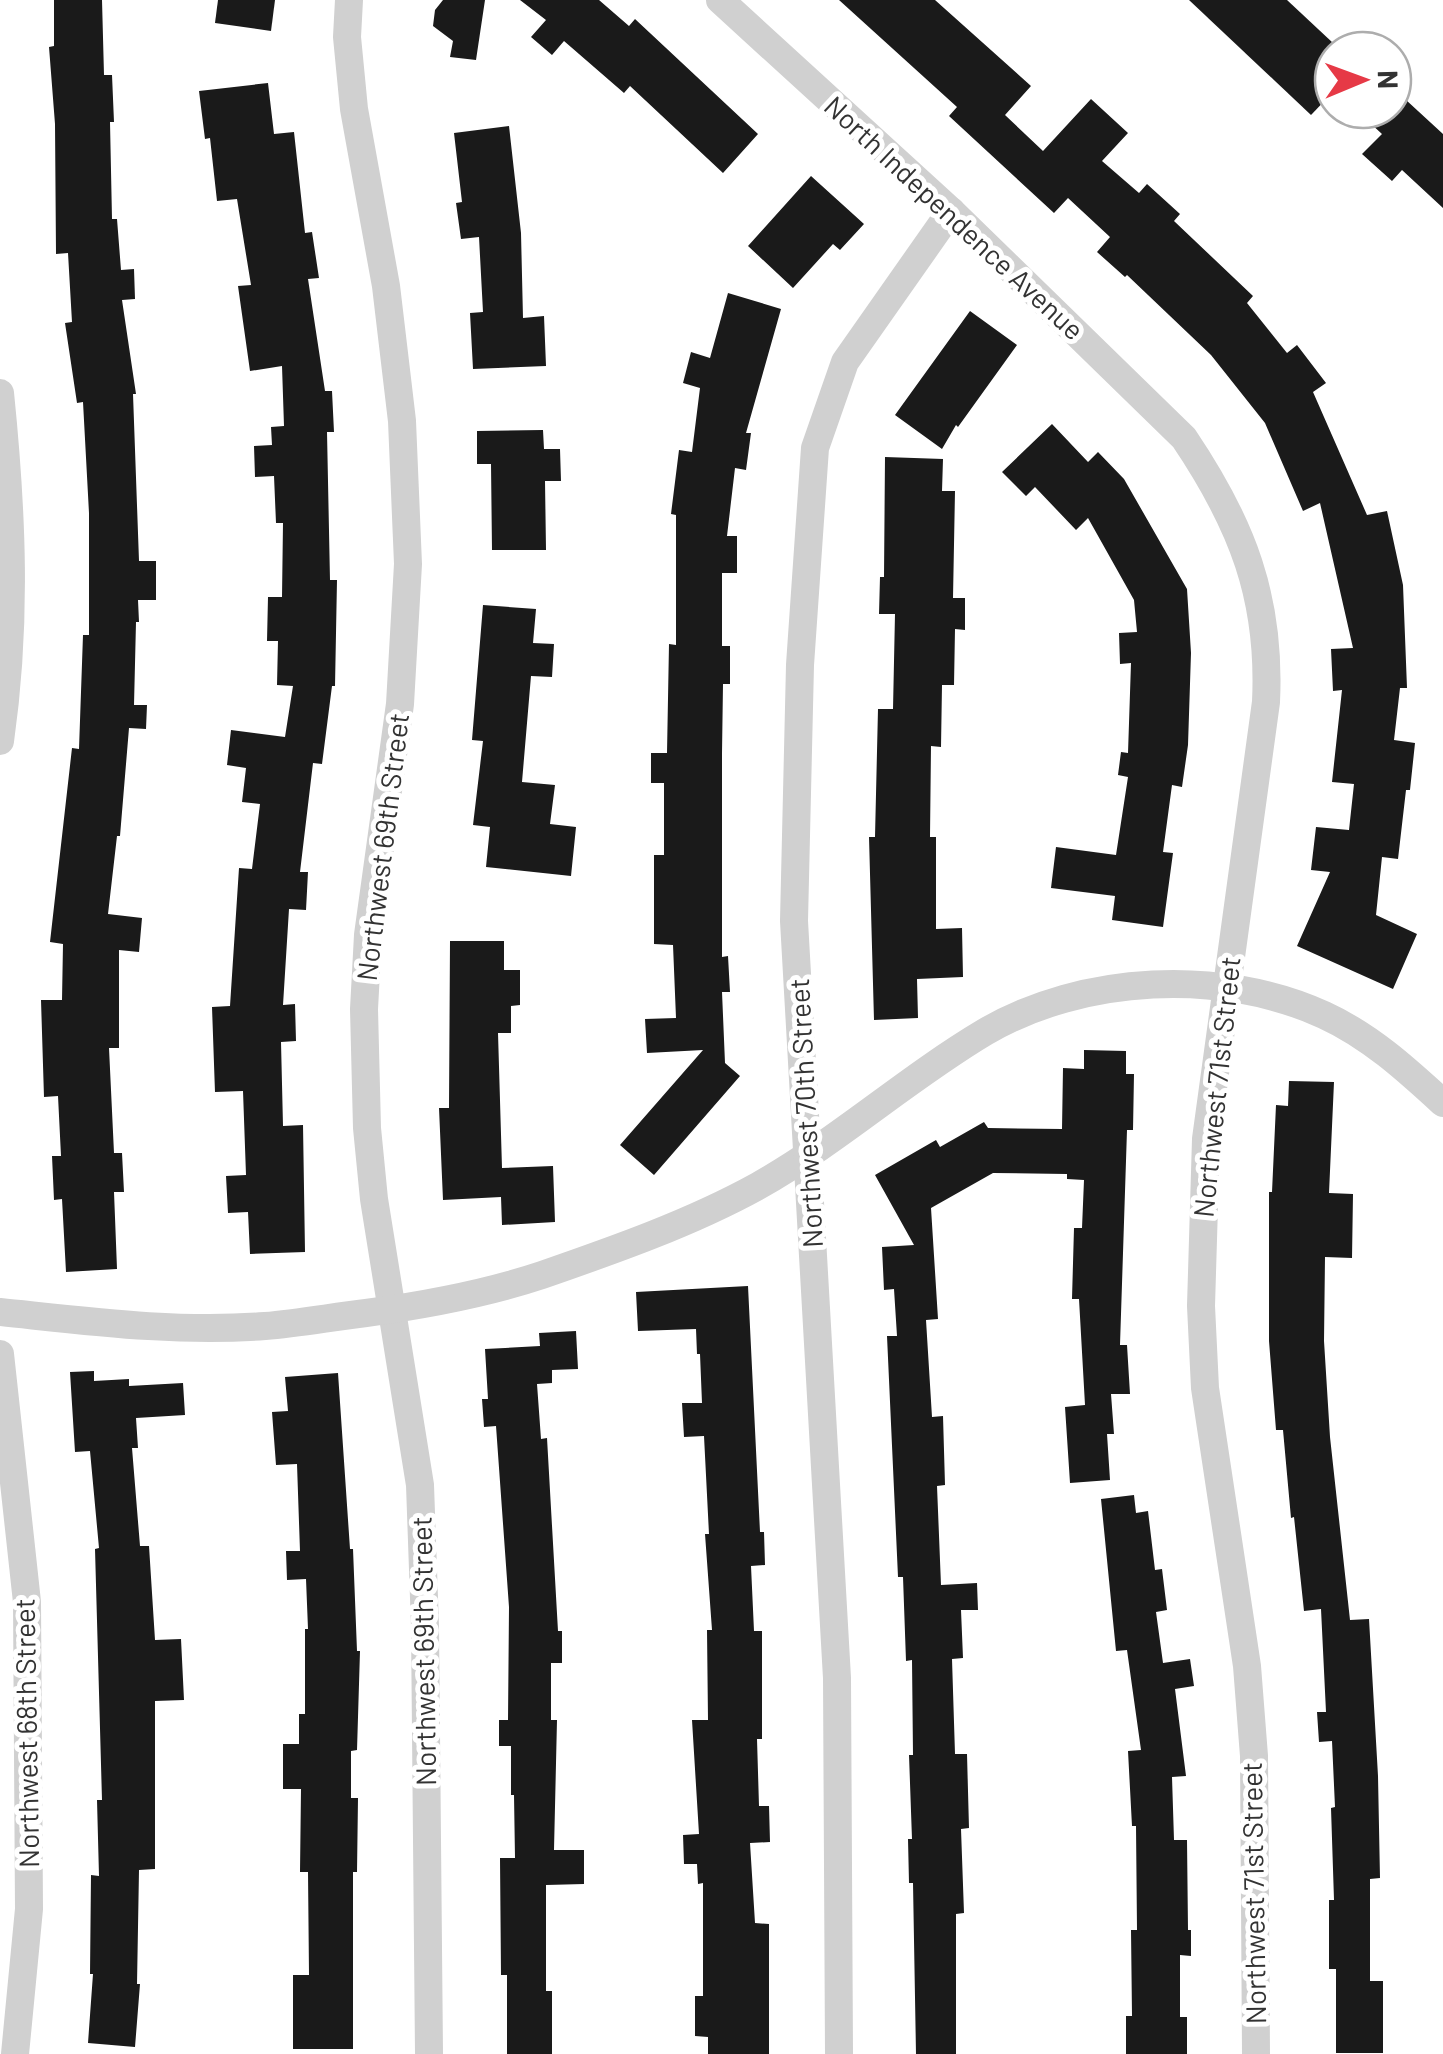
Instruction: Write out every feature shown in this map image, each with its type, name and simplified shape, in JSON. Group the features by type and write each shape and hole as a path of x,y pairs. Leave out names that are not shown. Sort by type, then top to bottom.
{"street":[{"name":"Northwest 69th Street","path":"348,0 346,37 352,92 386,286 402,421 408,564 400,704 368,935 364,1008 366,1128 420,1486 425,1626 428,2054"},
{"name":"North Independence Avenue","path":"720,0 950,211 1184,438"},
{"name":"Northwest 70th Street","path":"839,2054 836,1678 794,921 800,666 814,448 845,362 950,211"},
{"path":"0,393 9,483 13,608 0,741"},
{"name":"Northwest 71st Street","path":"1184,438 1211,478 1252,566 1268,659 1262,747 1206,1139 1201,1306 1205,1388 1247,1666 1251,1720 1256,2054"},
{"path":"0,1312 178,1327 264,1326 467,1295 555,1270 670,1227 757,1186 987,1030 1077,995 1128,986 1170,983 1225,988 1282,1000 1323,1014 1361,1035 1403,1066 1443,1104"},
{"name":"Northwest 68th Street","path":"0,1354 27,1602 29,1909 15,2054"}],"building":[{"path":"54,0 102,0 104,75 112,75 112,219 117,219 121,270 134,269 135,299 122,300 136,394 139,561 156,561 156,600 138,600 136,622 134,705 147,705 146,729 129,728 120,836 108,914 142,918 139,952 119,950 119,1048 109,1048 114,1153 122,1153 124,1192 114,1192 117,1269 66,1272 62,1199 54,1200 52,1156 61,1156 58,1096 44,1097 41,1000 62,1000 63,944 50,942 72,748 79,749 83,635 89,635 89,513 83,402 77,403 65,323 72,322 68,253 56,254 55,124 49,47 54,46"},
{"path":"218,0 275,0 271,31 215,23"},
{"path":"443,0 485,0 476,60 450,57 453,41 433,26 435,10"},
{"path":"520,0 599,0 629,26 635,19 758,134 723,173 630,86 624,93 564,41 552,55 531,37 546,20"},
{"path":"839,0 935,0 1031,86 1005,115 1043,151 1091,99 1128,133 1102,161 1139,193 1147,184 1180,214 1174,221 1253,296 1247,303 1287,353 1297,345 1326,383 1313,392 1367,515 1387,511 1403,585 1407,688 1400,688 1394,740 1415,743 1398,859 1382,857 1376,915 1417,934 1393,989 1297,946 1330,872 1311,870 1316,827 1349,830 1354,784 1332,782 1342,690 1333,691 1331,649 1353,648 1320,503 1303,511 1265,423 1211,355 1127,275 1097,252 1110,237 1068,198 1054,213 949,116 957,107"},
{"path":"1189,0 1287,0 1319,30 1313,30 1311,115"},
{"path":"268,83 274,134 294,132 305,233 312,232 319,278 308,279 325,391 332,391 334,432 327,432 330,580 337,580 335,686 322,764 313,763 300,872 308,872 306,910 289,909 283,1005 295,1004 296,1041 281,1042 283,1126 303,1125 305,1252 250,1254 248,1212 228,1213 226,1176 246,1175 243,1091 215,1092 212,1007 230,1006 239,868 252,869 260,804 242,802 246,768 227,765 231,730 285,737 293,686 277,685 278,641 267,641 268,597 282,597 283,523 276,523 274,476 255,477 254,446 272,445 271,427 284,426 282,366 250,371 238,286 251,285 237,199 217,201 210,138 205,139 199,91"},
{"path":"1413,106 1443,134 1443,208 1402,170 1392,181 1362,154 1382,134 1378,130 1413,130"},
{"path":"509,126 521,233 523,318 544,316 546,366 473,369 470,313 483,312 479,237 461,239 456,203 462,202 454,133"},
{"path":"811,176 864,224 840,250 833,244 793,288 748,246"},
{"path":"728,293 781,309 746,433 751,433 746,470 735,468 727,536 737,536 737,573 722,573 722,646 730,646 730,684 723,684 722,957 728,956 730,992 722,992 725,1063 740,1076 654,1175 620,1145 703,1050 647,1053 645,1019 676,1018 673,945 654,944 654,855 664,855 664,783 651,783 651,753 667,753 669,644 676,645 676,515 671,514 679,450 692,452 700,388 683,383 691,352 710,358"},
{"path":"970,311 1017,345 942,449 895,415"},
{"path":"1052,424 1088,462 1098,452 1124,479 1187,589 1191,653 1188,745 1182,787 1172,785 1163,852 1173,853 1163,927 1112,920 1115,896 1051,888 1056,847 1116,855 1128,777 1118,775 1121,752 1128,753 1131,663 1120,664 1119,633 1137,632 1134,600 1088,518 1076,530 1035,487 1026,496 1002,472"},
{"path":"543,430 544,449 560,449 561,481 545,481 546,550 492,550 491,464 477,464 477,431"},
{"path":"885,457 943,459 942,491 955,491 953,598 965,598 965,630 955,629 954,685 942,685 941,747 931,746 930,837 936,837 936,929 962,928 963,977 917,979 918,1018 874,1020 869,837 875,837 878,709 893,709 895,614 879,614 880,577 884,577"},
{"path":"483,605 536,609 533,643 554,644 552,677 531,676 522,782 555,785 550,824 576,827 571,876 486,867 490,827 473,825 483,741 472,740"},
{"path":"450,941 504,941 504,970 520,970 520,1005 511,1006 511,1033 498,1033 502,1168 553,1166 555,1222 502,1225 501,1197 443,1200 439,1108 449,1108"},
{"path":"1084,1050 1126,1051 1126,1074 1134,1074 1133,1130 1127,1130 1120,1345 1127,1345 1130,1394 1111,1394 1114,1434 1107,1434 1110,1480 1070,1483 1065,1407 1085,1405 1079,1299 1072,1299 1074,1228 1082,1228 1084,1180 1067,1179 1067,1174 993,1173 931,1208 938,1319 926,1320 932,1417 943,1416 945,1485 937,1486 941,1585 977,1583 978,1610 961,1610 963,1658 952,1659 955,1754 967,1754 969,1828 961,1829 964,1913 956,1914 956,2054 916,2054 913,1883 909,1883 908,1839 912,1839 912,1660 906,1661 903,1577 898,1577 887,1336 897,1336 894,1289 884,1290 882,1247 914,1245 875,1175 936,1140 940,1147 984,1122 988,1128 1062,1129 1063,1068 1084,1069"},
{"path":"1289,1081 1334,1082 1329,1193 1353,1194 1352,1258 1325,1257 1324,1341 1350,1620 1369,1619 1380,1878 1370,1879 1370,1981 1383,1981 1383,2053 1336,2053 1336,1969 1329,1969 1329,1900 1334,1900 1332,1741 1319,1742 1317,1712 1326,1712 1321,1609 1304,1611 1283,1430 1276,1430 1269,1341 1269,1192 1276,1105 1288,1106"},
{"path":"748,1286 765,1565 751,1566 754,1631 762,1631 762,1739 757,1739 759,1806 769,1806 770,1842 750,1843 755,1923 769,1924 769,2054 708,2054 708,2037 695,2036 695,1996 703,1996 703,1883 698,1884 697,1864 684,1864 683,1835 699,1834 692,1720 708,1720 707,1630 712,1630 705,1534 709,1534 704,1436 684,1437 682,1403 702,1403 700,1354 696,1329 638,1331 636,1292"},
{"path":"576,1331 578,1369 552,1370 552,1383 537,1384 541,1439 547,1438 558,1631 562,1631 562,1663 551,1663 551,1720 557,1720 554,1850 584,1850 584,1884 546,1885 546,1991 552,1991 552,2054 507,2054 507,1975 501,1975 500,1858 515,1858 514,1795 511,1746 499,1746 499,1720 508,1720 509,1607 496,1426 484,1427 482,1399 488,1399 485,1349 540,1346 539,1333"},
{"path":"94,1371 94,1381 129,1379 129,1386 183,1383 185,1415 136,1418 138,1448 132,1448 140,1546 149,1546 155,1640 181,1639 184,1700 155,1701 155,1869 139,1870 140,1984 135,2047 88,2043 93,1974 91,1875 99,1876 97,1800 102,1800 95,1549 99,1548 90,1451 75,1452 70,1372"},
{"path":"338,1373 360,1651 357,1750 351,1751 351,1798 358,1798 357,1872 353,1872 353,2049 293,2049 293,1975 309,1975 308,1872 300,1872 301,1789 283,1789 283,1744 299,1744 299,1714 305,1714 308,1629 306,1579 287,1580 286,1551 300,1551 297,1464 276,1465 272,1412 288,1411 285,1377"},
{"path":"1134,1495 1136,1513 1148,1511 1155,1570 1162,1569 1167,1610 1156,1612 1163,1663 1190,1659 1194,1686 1175,1689 1186,1776 1172,1777 1174,1840 1187,1840 1191,1956 1180,1955 1180,2017 1187,2017 1187,2054 1126,2054 1126,2016 1132,2016 1131,1930 1137,1930 1136,1826 1132,1826 1128,1751 1141,1750 1127,1650 1116,1651 1101,1499"}]}
